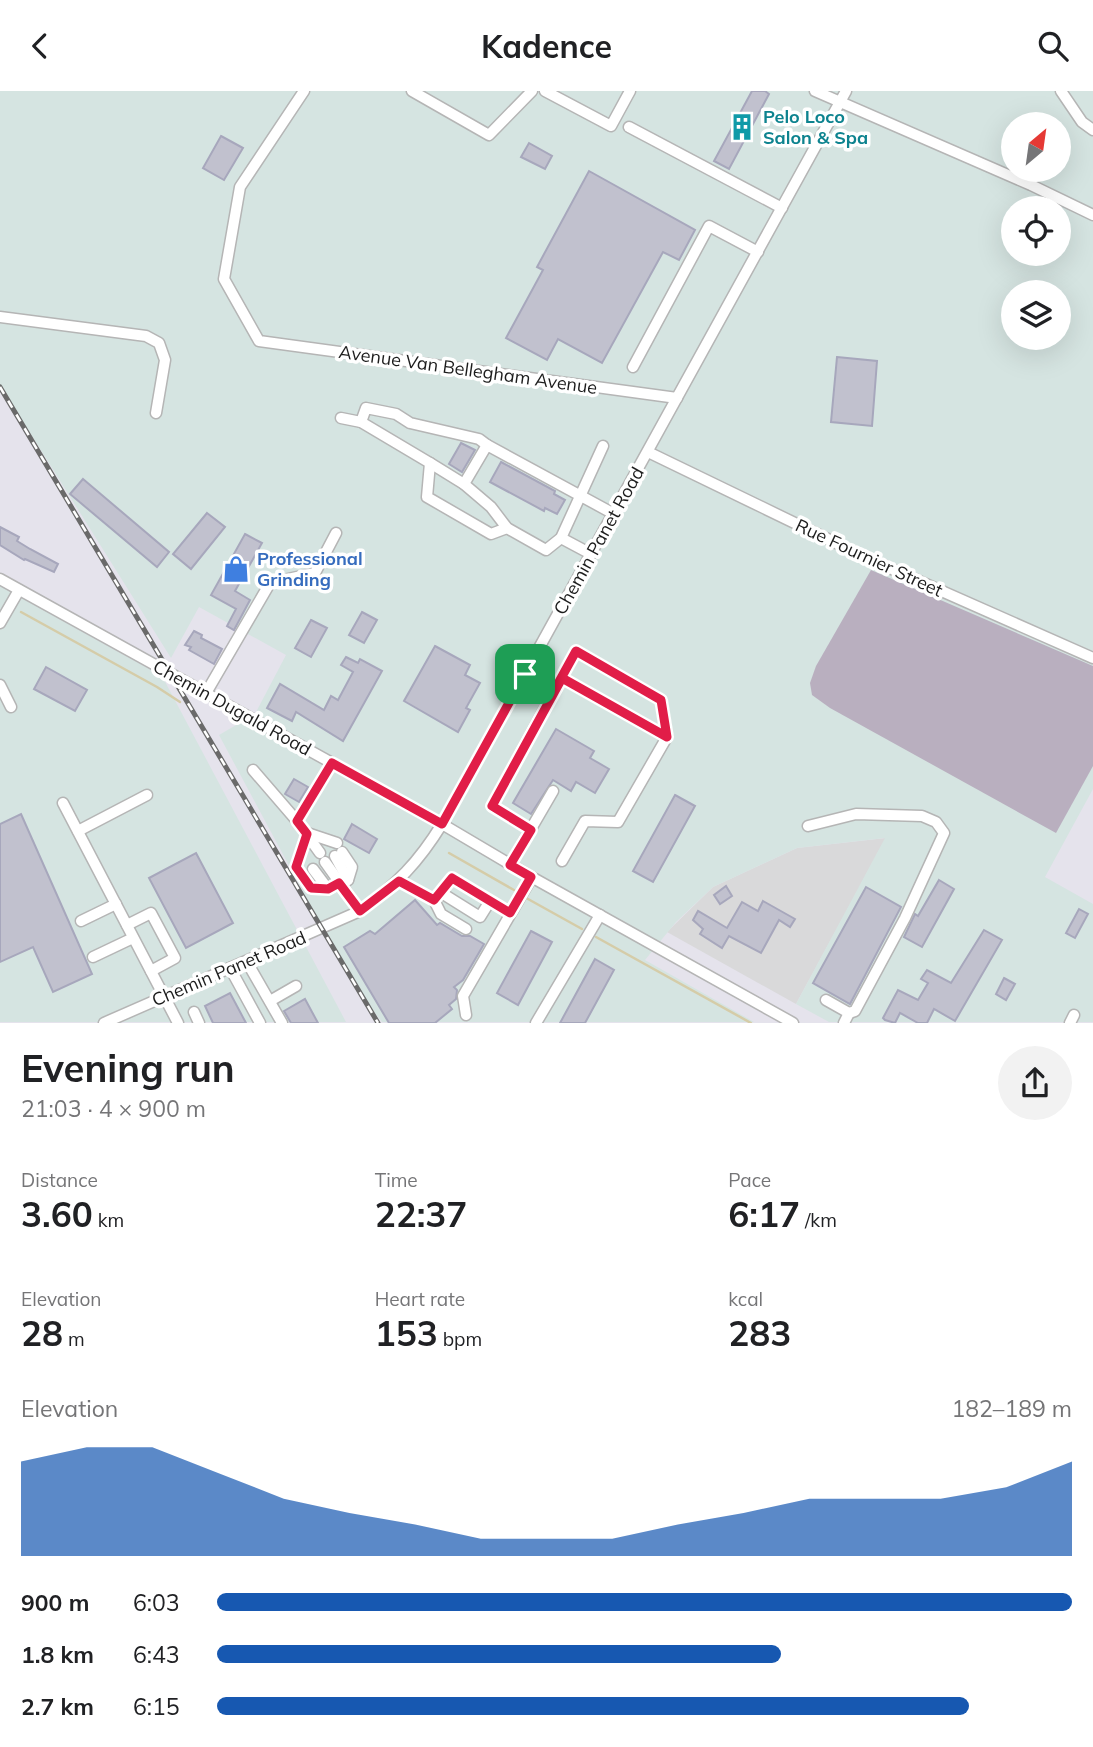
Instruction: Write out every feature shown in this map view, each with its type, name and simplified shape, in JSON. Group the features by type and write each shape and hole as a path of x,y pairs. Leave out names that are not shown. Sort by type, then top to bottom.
{"street":[{"name":"Avenue Van Bellegham Avenue","path":"304,91 240,187 224,279 259,341 677,398"},
{"path":"412,91 489,135 533,91"},
{"path":"545,91 611,127 630,91"},
{"path":"815,91 1031,185 1093,215"},
{"name":"Chemin Panet Road","path":"104,1023 360,911 399,881 423,854 592,554 846,91"},
{"path":"1061,91 1082,122 1093,129"},
{"path":"629,127 782,208"},
{"path":"633,367 709,226 758,252"},
{"path":"0,317 146,336 159,343 165,360 156,413"},
{"path":"361,422 366,408 396,414 410,423 479,439 614,514"},
{"path":"341,418 361,422 464,484 491,507 507,528 546,549 561,538 603,446"},
{"path":"464,484 487,445"},
{"name":"Rue Fournier Street","path":"648,452 867,558 1093,658"},
{"path":"430,463 427,497 491,534 507,528"},
{"path":"206,693 270,583 315,573 336,533"},
{"path":"561,538 592,554"},
{"name":"Chemin Dugald Road","path":"0,579 442,824 531,877 793,1023"},
{"path":"0,622 19,590"},
{"path":"531,830 492,806 576,651 661,700 667,737 618,822 585,821 562,861"},
{"path":"525,674 554,691"},
{"path":"562,678 667,737"},
{"path":"0,685 10,707"},
{"path":"297,821 332,763"},
{"path":"253,770 307,834 352,867 344,881 328,889 311,888 296,867 307,834"},
{"path":"510,865 553,791"},
{"path":"78,831 147,795"},
{"path":"63,803 178,1023"},
{"path":"808,826 856,814 922,816 936,823 944,833 905,918 855,1011 846,1018 826,1000"},
{"path":"307,834 331,852 360,911"},
{"path":"307,834 310,865 328,889"},
{"path":"466,1015 463,996 531,877"},
{"path":"437,896 452,878 510,913"},
{"path":"399,881 480,917 489,901"},
{"path":"437,896 441,914 466,929"},
{"path":"81,921 116,904"},
{"path":"127,925 151,913 175,958 150,971"},
{"path":"536,1023 600,915"},
{"path":"93,957 133,938"},
{"path":"247,961 282,1023"},
{"path":"230,968 260,1023"},
{"path":"270,1001 296,986"}],"shaded area":[{"path":"0,91 1093,91 1093,789 1045,877 1093,904 1093,1022 829,1022 796,1004 885,838 797,848 713,887 676,922 645,960 754,1022 382,1022 362,996 323,929 219,735 255,714 286,655 199,607 171,658 0,385"},
{"path":"871,570 1093,666 1093,766 1056,833 830,708 812,695 810,683 816,666"},
{"path":"0,586 162,676 346,1022 0,1022"},
{"path":"886,838 796,1004 667,932 713,887 797,848"}],"building":[{"name":"Pelo Loco Salon & Spa","path":"752,91 765,91 769,94 729,169 714,161"},
{"path":"221,136 243,148 224,180 203,168"},
{"path":"529,143 552,156 545,169 521,157"},
{"path":"589,171 695,230 679,260 663,252 602,363 558,339 547,360 506,338 543,270 537,267"},
{"path":"837,357 877,361 872,426 831,422"},
{"path":"461,443 475,450 462,472 449,464"},
{"path":"501,462 555,491 554,494 565,500 557,514 545,508 544,511 490,482"},
{"path":"83,479 169,552 157,567 70,494"},
{"path":"207,513 225,527 191,569 173,554"},
{"path":"0,527 19,537 17,541 58,564 54,572 24,560 0,545"},
{"name":"Professional Grinding","path":"245,534 262,543 235,591 250,600 234,630 227,626 236,609 211,595"},
{"path":"362,612 377,620 364,643 349,635"},
{"path":"311,620 327,628 311,657 295,648"},
{"path":"194,631 202,635 201,638 222,649 214,664 185,645"},
{"path":"435,646 470,665 465,675 480,683 466,708 470,710 458,732 404,701"},
{"path":"346,657 358,663 360,659 382,671 343,741 296,712 292,721 267,708 280,684 324,710 331,696 338,700 353,672 341,665"},
{"path":"46,667 87,690 75,711 34,689"},
{"path":"556,729 594,751 590,758 609,769 595,793 576,782 571,791 553,780 531,814 513,803"},
{"path":"294,779 308,787 299,802 285,794"},
{"path":"675,795 695,806 653,882 633,871"},
{"path":"21,814 92,974 53,992 33,947 0,962 0,824"},
{"path":"352,824 377,839 369,853 344,839"},
{"path":"196,853 233,923 186,948 149,878"},
{"path":"939,880 954,889 922,947 904,937 915,914 918,916"},
{"path":"726,886 732,896 720,904 714,895"},
{"path":"866,887 901,907 850,1004 813,983"},
{"path":"415,900 437,925 440,923 462,936 470,936 484,944 463,980 454,987 457,990 456,999 449,1005 452,1009 435,1023 389,1023 344,947 370,931 375,934"},
{"path":"763,901 795,919 790,927 779,920 761,953 729,936 722,948 700,934 703,929 693,920 698,911 727,928 742,902 758,911"},
{"path":"1079,909 1088,914 1075,938 1066,933"},
{"path":"984,930 1002,940 955,1021 934,1009 927,1023 918,1023 900,1013 895,1023 883,1018 898,990 918,1000 928,983 921,979 927,970 951,983"},
{"path":"531,931 552,942 518,1005 497,993"},
{"path":"595,959 614,970 585,1023 560,1023"},
{"path":"1004,978 1015,984 1006,1000 996,994"},
{"path":"230,993 246,1023 213,1023 205,1006"},
{"path":"305,999 318,1023 291,1023 284,1011"}],"waterway":[{"path":"21,612 180,702"},
{"path":"449,853 514,890"},
{"path":"528,899 582,929"},
{"path":"596,937 751,1023"}],"railway":[{"path":"0,387 378,1023"}],"place":[{"name":"Pelo Loco Salon & Spa","path":"742,127"},
{"name":"Professional Grinding","path":"236,569"}],"route":[{"path":"576,651 661,700 667,737 562,678 492,806 531,830 510,865 531,877 510,913 452,878 434,900 399,881 360,911 339,883 328,889 311,888 296,867 307,834 297,821 332,763 442,824 525,674 554,691 576,651"}]}
